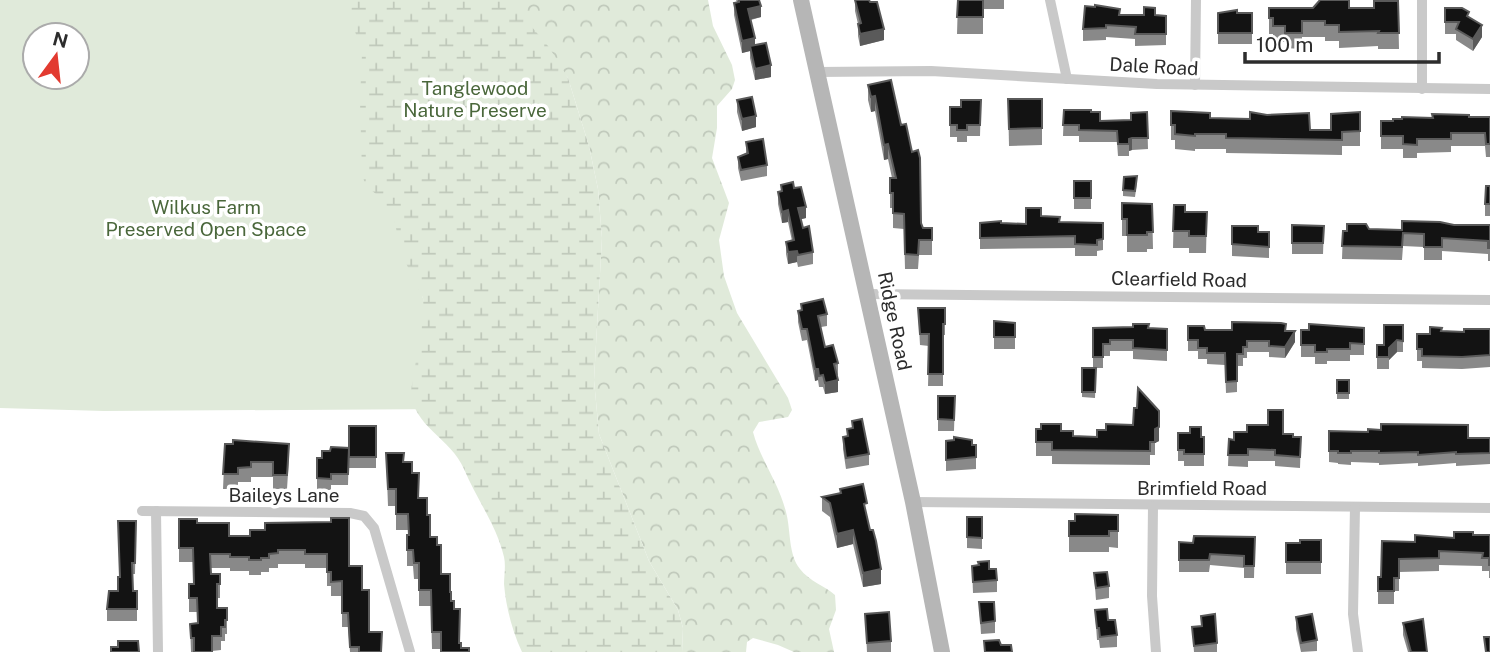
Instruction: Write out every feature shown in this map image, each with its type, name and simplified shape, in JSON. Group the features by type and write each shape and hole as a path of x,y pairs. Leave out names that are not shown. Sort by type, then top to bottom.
{"street":[{"name":"Ridge Road","path":"801,0 913,502 942,652"},
{"path":"1050,0 1067,79"},
{"path":"1195,85 1196,0"},
{"path":"1422,0 1422,89"},
{"name":"Dale Road","path":"817,72 951,71 1195,85 1490,89"},
{"name":"Clearfield Road","path":"867,294 1490,300"},
{"name":"Brimfield Road","path":"913,502 1490,508"},
{"path":"1153,506 1152,597 1156,652"},
{"path":"1355,507 1353,614 1358,652"},
{"name":"Baileys Lane","path":"142,511 349,513 364,516 374,528 410,652"},
{"path":"156,512 158,652"}],"green space":[{"name":"Wilkus Farm Preserved Open Space","path":"0,0 664,0 401,205 449,409 104,411 0,408"},
{"name":"Tanglewood Nature Preserve","path":"339,0 517,0 531,26 548,46 568,78 589,146 598,189 602,238 594,380 599,434 649,561 678,610 683,628 682,652 522,652 508,610 504,584 505,560 496,534 458,458 425,423 413,403 411,391 424,312 423,298 401,253 394,218 382,199 365,185 362,172 360,101 362,54 354,28"},
{"path":"517,0 708,0 713,26 732,65 735,80 732,89 717,106 717,128 712,158 729,203 719,240 724,276 737,313 788,398 792,410 788,417 759,422 753,432 783,501 796,563 808,577 835,595 836,610 829,629 834,652 794,652 753,638 747,642 746,652 682,652 683,628 678,610 649,561 599,434 594,380 602,238 598,189 589,146 568,78 548,46 531,26"}],"building":[{"path":"739,0 759,0 761,6 748,9 755,38 742,41 734,3"},
{"path":"855,0 877,2 884,29 860,34 858,24 861,23"},
{"path":"958,0 983,0 983,17 957,17"},
{"path":"1320,0 1349,0 1349,8 1374,8 1374,1 1398,1 1399,33 1339,32 1339,25 1325,25 1325,21 1302,21 1302,33 1285,33 1285,26 1273,26 1273,18 1269,18 1269,8 1313,8"},
{"path":"1085,6 1120,9 1119,15 1144,15 1144,7 1155,8 1155,15 1166,16 1166,34 1135,34 1136,27 1106,25 1106,28 1083,29"},
{"path":"1445,8 1462,8 1469,12 1467,16 1482,25 1473,39 1456,29 1459,22 1445,22"},
{"path":"1237,10 1237,13 1252,13 1252,33 1218,33 1218,13"},
{"path":"766,43 771,65 755,69 750,46"},
{"path":"891,80 901,125 906,124 912,152 918,150 920,158 921,223 923,228 932,228 932,240 919,240 918,255 905,254 904,214 893,213 890,178 896,178 888,144 884,145 875,96 871,97 868,85"},
{"path":"752,97 756,116 742,119 737,100"},
{"path":"1008,99 1042,99 1042,128 1009,129"},
{"path":"961,100 981,100 980,125 967,125 967,130 957,130 957,125 950,125 950,107 961,107"},
{"path":"1064,110 1100,112 1100,121 1131,120 1131,113 1147,112 1148,138 1132,138 1129,139 1129,144 1118,144 1117,131 1079,130 1079,125 1063,125"},
{"path":"1171,111 1210,113 1210,118 1250,119 1250,112 1267,115 1309,113 1310,130 1331,130 1331,114 1360,112 1360,131 1342,132 1342,140 1226,138 1226,134 1175,134 1175,125 1171,125"},
{"path":"1432,114 1490,117 1490,144 1486,144 1485,133 1451,133 1451,139 1417,139 1417,145 1403,144 1403,136 1381,136 1381,121 1393,121 1402,117 1433,118"},
{"path":"763,139 767,165 741,170 738,157 748,153 746,142"},
{"path":"1137,176 1135,191 1123,190 1124,177"},
{"path":"1074,181 1091,181 1091,198 1074,198"},
{"path":"793,182 794,188 801,187 806,207 798,208 803,228 809,226 813,252 798,255 797,251 788,252 786,242 794,240 788,210 782,212 778,192 782,191 781,185"},
{"path":"1486,186 1490,186 1490,204 1485,204"},
{"path":"1122,203 1152,204 1153,232 1147,232 1147,235 1127,235 1127,219 1122,219"},
{"path":"1174,205 1185,205 1185,212 1207,212 1206,236 1189,236 1189,231 1173,231"},
{"path":"1026,208 1041,208 1041,216 1060,217 1059,222 1103,223 1103,239 1097,240 1097,245 1075,244 1075,236 980,238 980,223 1001,221 1026,224"},
{"path":"1402,221 1490,225 1490,248 1488,241 1442,238 1442,247 1424,247 1424,234 1403,233 1402,247 1342,246 1343,231 1347,231 1347,224 1366,224 1369,229 1402,230"},
{"path":"1292,225 1324,226 1323,243 1292,243"},
{"path":"1232,226 1258,226 1258,232 1269,232 1269,247 1232,244"},
{"path":"823,299 827,314 818,316 825,347 833,345 838,363 834,364 838,380 825,383 823,375 819,376 818,369 815,369 807,329 802,329 798,311 802,310 801,304"},
{"path":"918,308 945,308 943,374 928,374 929,334 920,334"},
{"path":"994,321 1015,323 1015,337 994,337"},
{"path":"1232,322 1281,323 1286,324 1285,331 1295,331 1285,347 1269,346 1269,341 1247,341 1243,354 1237,354 1237,381 1226,382 1225,353 1207,353 1207,348 1198,348 1198,340 1188,340 1188,326 1204,326 1205,330 1232,330"},
{"path":"1133,324 1149,324 1148,328 1167,329 1167,350 1133,348 1133,340 1110,340 1110,344 1103,344 1103,357 1093,357 1093,328 1133,327"},
{"path":"1309,324 1364,328 1364,344 1350,343 1350,349 1315,352 1315,345 1301,345 1301,330 1309,330"},
{"path":"1384,325 1403,325 1403,341 1397,340 1389,348 1389,357 1377,357 1377,345 1384,345"},
{"path":"1430,327 1442,328 1441,331 1464,332 1464,329 1490,329 1490,355 1422,356 1422,349 1417,349 1417,334 1430,334"},
{"path":"1082,368 1096,368 1095,392 1082,392"},
{"path":"1337,380 1349,380 1349,393 1337,393"},
{"path":"1138,388 1159,411 1159,427 1155,429 1155,442 1150,442 1150,451 1052,450 1052,442 1036,442 1036,429 1041,429 1041,424 1061,424 1061,431 1073,431 1073,436 1097,437 1097,430 1106,430 1106,424 1133,425"},
{"path":"938,396 955,396 954,420 938,419"},
{"path":"1268,410 1283,410 1283,434 1301,437 1300,457 1275,455 1275,450 1248,449 1248,455 1228,455 1229,439 1234,440 1234,432 1247,432 1247,425 1268,425"},
{"path":"862,419 869,454 846,458 843,437 848,436 847,429 853,428 852,421"},
{"path":"1381,424 1468,425 1468,438 1490,438 1490,453 1418,455 1418,452 1329,451 1329,431 1368,432 1368,429 1381,430"},
{"path":"349,426 376,426 376,457 349,457"},
{"path":"1190,427 1201,427 1204,454 1184,454 1184,450 1178,450 1178,433 1190,433"},
{"path":"954,437 972,440 972,445 976,445 976,457 946,460 946,441 954,440"},
{"path":"233,440 289,444 287,475 273,475 273,462 251,462 251,467 238,468 238,474 223,474 225,444 233,444"},
{"path":"331,447 349,448 348,474 331,474 331,479 317,478 317,458 322,458 322,451 330,451"},
{"path":"386,453 404,453 403,462 412,462 412,473 419,473 418,498 427,498 430,537 437,537 437,545 441,545 441,574 450,574 451,601 454,601 454,609 460,609 459,643 461,648 469,648 469,652 441,652 441,632 432,632 431,590 419,590 419,563 414,563 413,550 407,550 408,514 396,514 396,489 388,489"},
{"path":"863,484 867,503 864,504 870,530 873,530 876,541 881,569 863,573 853,530 837,534 830,503 822,497 841,493 840,489"},
{"path":"1075,514 1118,515 1118,531 1109,531 1109,536 1069,536 1069,521 1075,521"},
{"path":"967,517 982,517 982,538 967,537"},
{"path":"331,518 349,518 349,566 362,566 362,590 369,590 369,632 382,632 381,652 359,652 359,647 350,647 348,613 342,613 342,581 331,582 331,572 327,572 327,554 305,554 305,550 278,550 278,553 269,554 269,558 261,560 230,557 230,554 210,554 211,574 220,574 220,584 217,584 217,608 227,608 227,620 225,627 221,627 221,636 212,636 212,652 194,652 190,624 198,623 197,598 189,598 189,584 194,584 193,548 179,548 179,519 197,519 197,523 229,523 229,536 250,536 250,530 265,530 265,523 331,522"},
{"path":"118,521 136,521 135,563 132,563 137,609 107,609 109,591 118,591 120,577"},
{"path":"1454,532 1490,535 1490,565 1489,558 1482,558 1483,553 1439,551 1439,558 1399,559 1399,578 1394,578 1394,591 1378,591 1382,541 1415,542 1415,535 1454,538"},
{"path":"1194,536 1255,537 1254,566 1244,566 1244,556 1210,554 1209,560 1179,560 1179,542 1193,543"},
{"path":"1300,540 1321,540 1321,562 1286,562 1286,543 1300,543"},
{"path":"989,561 989,569 996,569 997,580 973,582 972,566 979,565 978,562"},
{"path":"1107,572 1109,586 1096,588 1094,573"},
{"path":"979,602 994,602 995,621 981,623"},
{"path":"1107,609 1108,620 1115,620 1117,635 1100,637 1095,610"},
{"path":"889,612 891,641 867,643 865,614"},
{"path":"1215,614 1217,643 1194,646 1192,627 1202,626 1201,616"},
{"path":"1312,614 1317,640 1301,643 1296,617"},
{"path":"1423,619 1427,652 1411,652 1403,623"},
{"path":"1484,637 1490,637 1490,652 1486,652"},
{"path":"999,640 1001,645 1011,645 1012,652 985,652 984,641"},
{"path":"118,641 138,641 139,652 111,652 111,647 118,647"}]}
